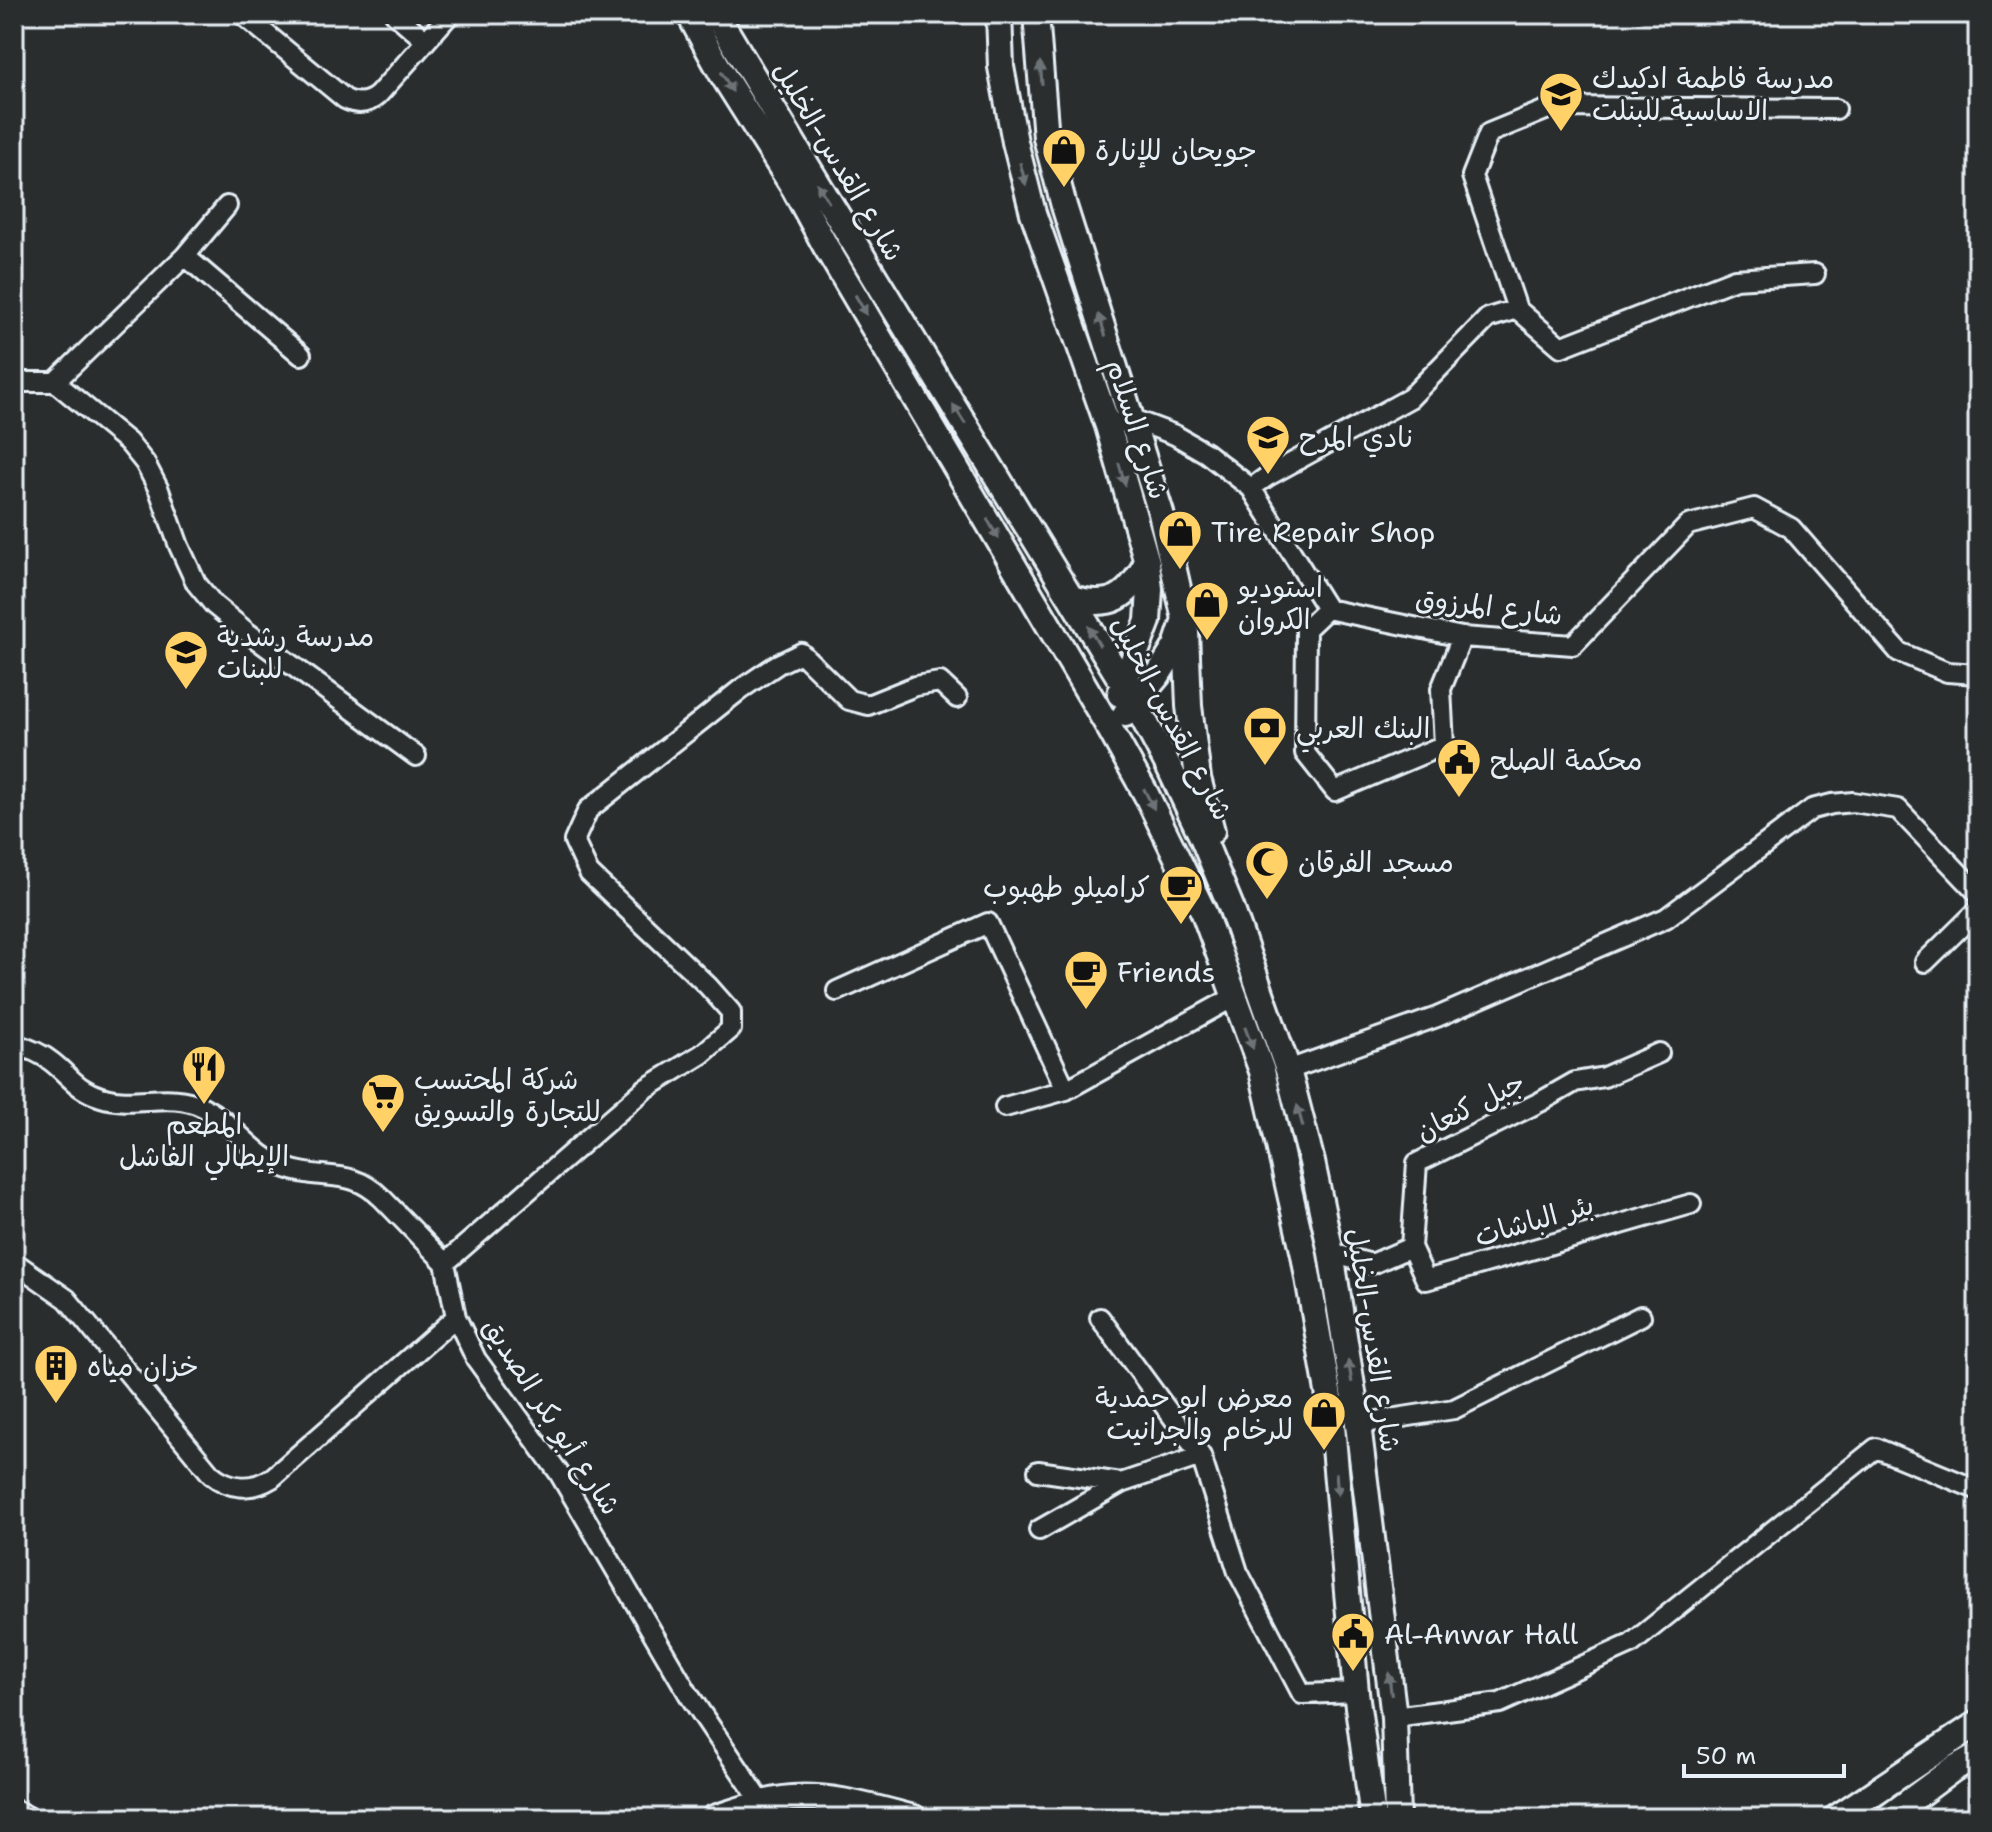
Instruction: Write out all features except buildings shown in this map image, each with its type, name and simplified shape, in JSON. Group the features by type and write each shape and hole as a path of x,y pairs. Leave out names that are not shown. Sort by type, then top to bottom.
{"main road":[{"name":"شارع القدس-الخليل","path":"689,14 1111,731 1146,794 1204,913 1262,1071 1307,1270 1330,1403 1356,1692 1373,1818"},
{"name":"شارع القدس-الخليل","path":"716,14 1129,693 1197,825 1231,907 1288,1070 1331,1253 1358,1424 1394,1717 1397,1818"},
{"name":"شارع السلام","path":"999,14 1001,67 1033,213 1108,426 1147,562 1150,589 1148,621 1129,693 1111,731"},
{"name":"شارع السلام","path":"1036,14 1046,138 1064,206 1161,513 1185,619 1189,706 1198,778 1231,907"},
{"path":"1071,598 1103,603 1121,596 1136,584 1147,562"},
{"name":"شارع السلام","path":"1129,693 1158,675 1176,646 1185,619"},
{"path":"1836,1818 1978,1723"},
{"path":"1887,1818 1953,1769 1978,1755"},
{"path":"714,1818 767,1811 791,1798 824,1798 914,1818"},
{"path":"14,1813 24,1818"}],"street":[{"path":"242,14 342,97 357,103 371,101 378,95 450,14"},
{"path":"395,14 426,41"},
{"path":"1815,274 1735,279 1561,347 1517,309 1472,176 1489,133 1553,107 1836,109"},
{"path":"55,382 185,256 227,206"},
{"path":"185,256 301,355"},
{"path":"1251,488 1410,398 1488,318 1517,309"},
{"path":"14,382 55,382 128,442 145,463 159,490 196,583 214,605 416,756"},
{"path":"1108,426 1132,419 1175,435 1206,453 1251,488 1327,609 1306,629 1305,753 1335,791 1444,745 1441,689 1462,637"},
{"name":"شارع المرزوق","path":"1327,609 1462,637 1573,645 1688,525 1754,508 1791,528 1899,652 1947,672 1978,674"},
{"path":"14,1044 51,1061 71,1082 88,1092 119,1101 184,1100 210,1111 261,1156 275,1164 291,1170 349,1177 362,1182 373,1189 445,1263 645,1089 702,1054 731,1029 731,1012 589,873 574,841 588,810 741,689 778,664 801,653 849,700 868,705 915,686 940,682 957,698"},
{"path":"1288,1070 1437,1017 1666,918 1812,809 1853,802 1898,809 1978,893"},
{"path":"1925,962 1978,910"},
{"path":"837,991 988,923 1066,1090"},
{"path":"1005,1107 1066,1090 1234,997"},
{"name":"جبل كنعان","path":"1411,1247 1417,1163 1575,1082 1604,1077 1659,1053"},
{"name":"بئر الباشات","path":"1411,1247 1426,1280 1691,1204"},
{"path":"1331,1253 1372,1264 1411,1247"},
{"path":"14,1262 67,1299 211,1474 224,1483 240,1487 257,1485 272,1478 456,1317"},
{"name":"شارع أبو بكر الصديق","path":"445,1263 456,1317 476,1359 559,1473 689,1695 767,1811"},
{"path":"1358,1424 1454,1409 1641,1316"},
{"path":"1100,1318 1201,1456 1238,1572 1302,1694 1356,1692"},
{"path":"1394,1717 1500,1703 1631,1644 1876,1448 1978,1490"},
{"path":"1039,1530 1121,1483 1201,1456"},
{"path":"1038,1471 1121,1483"}],"place":[{"name":"مدرسة فاطمة ادكيدك الاساسية للبنلت","path":"1561,133"},
{"name":"جويحان للإنارة","path":"1064,189"},
{"name":"نادي المرح","path":"1268,476"},
{"name":"Tire Repair Shop","path":"1180,571"},
{"name":"استوديو الكروان","path":"1207,642"},
{"name":"مدرسة رشدية للبنات","path":"186,691"},
{"name":"البنك العربي","path":"1265,767"},
{"name":"محكمة الصلح","path":"1459,799"},
{"name":"مسجد الفرقان","path":"1267,901"},
{"name":"كراميلو طهبوب","path":"1181,926"},
{"name":"Friends","path":"1086,1011"},
{"name":"المطعم الإيطالي الفاشل","path":"204,1106"},
{"name":"شركة المحتسب للتجارة والتسويق","path":"383,1134"},
{"name":"خزان مياه","path":"56,1405"},
{"name":"معرض ابو حمدية للرخام والجرانيت","path":"1324,1452"},
{"name":"Al-Anwar Hall","path":"1353,1673"}]}
